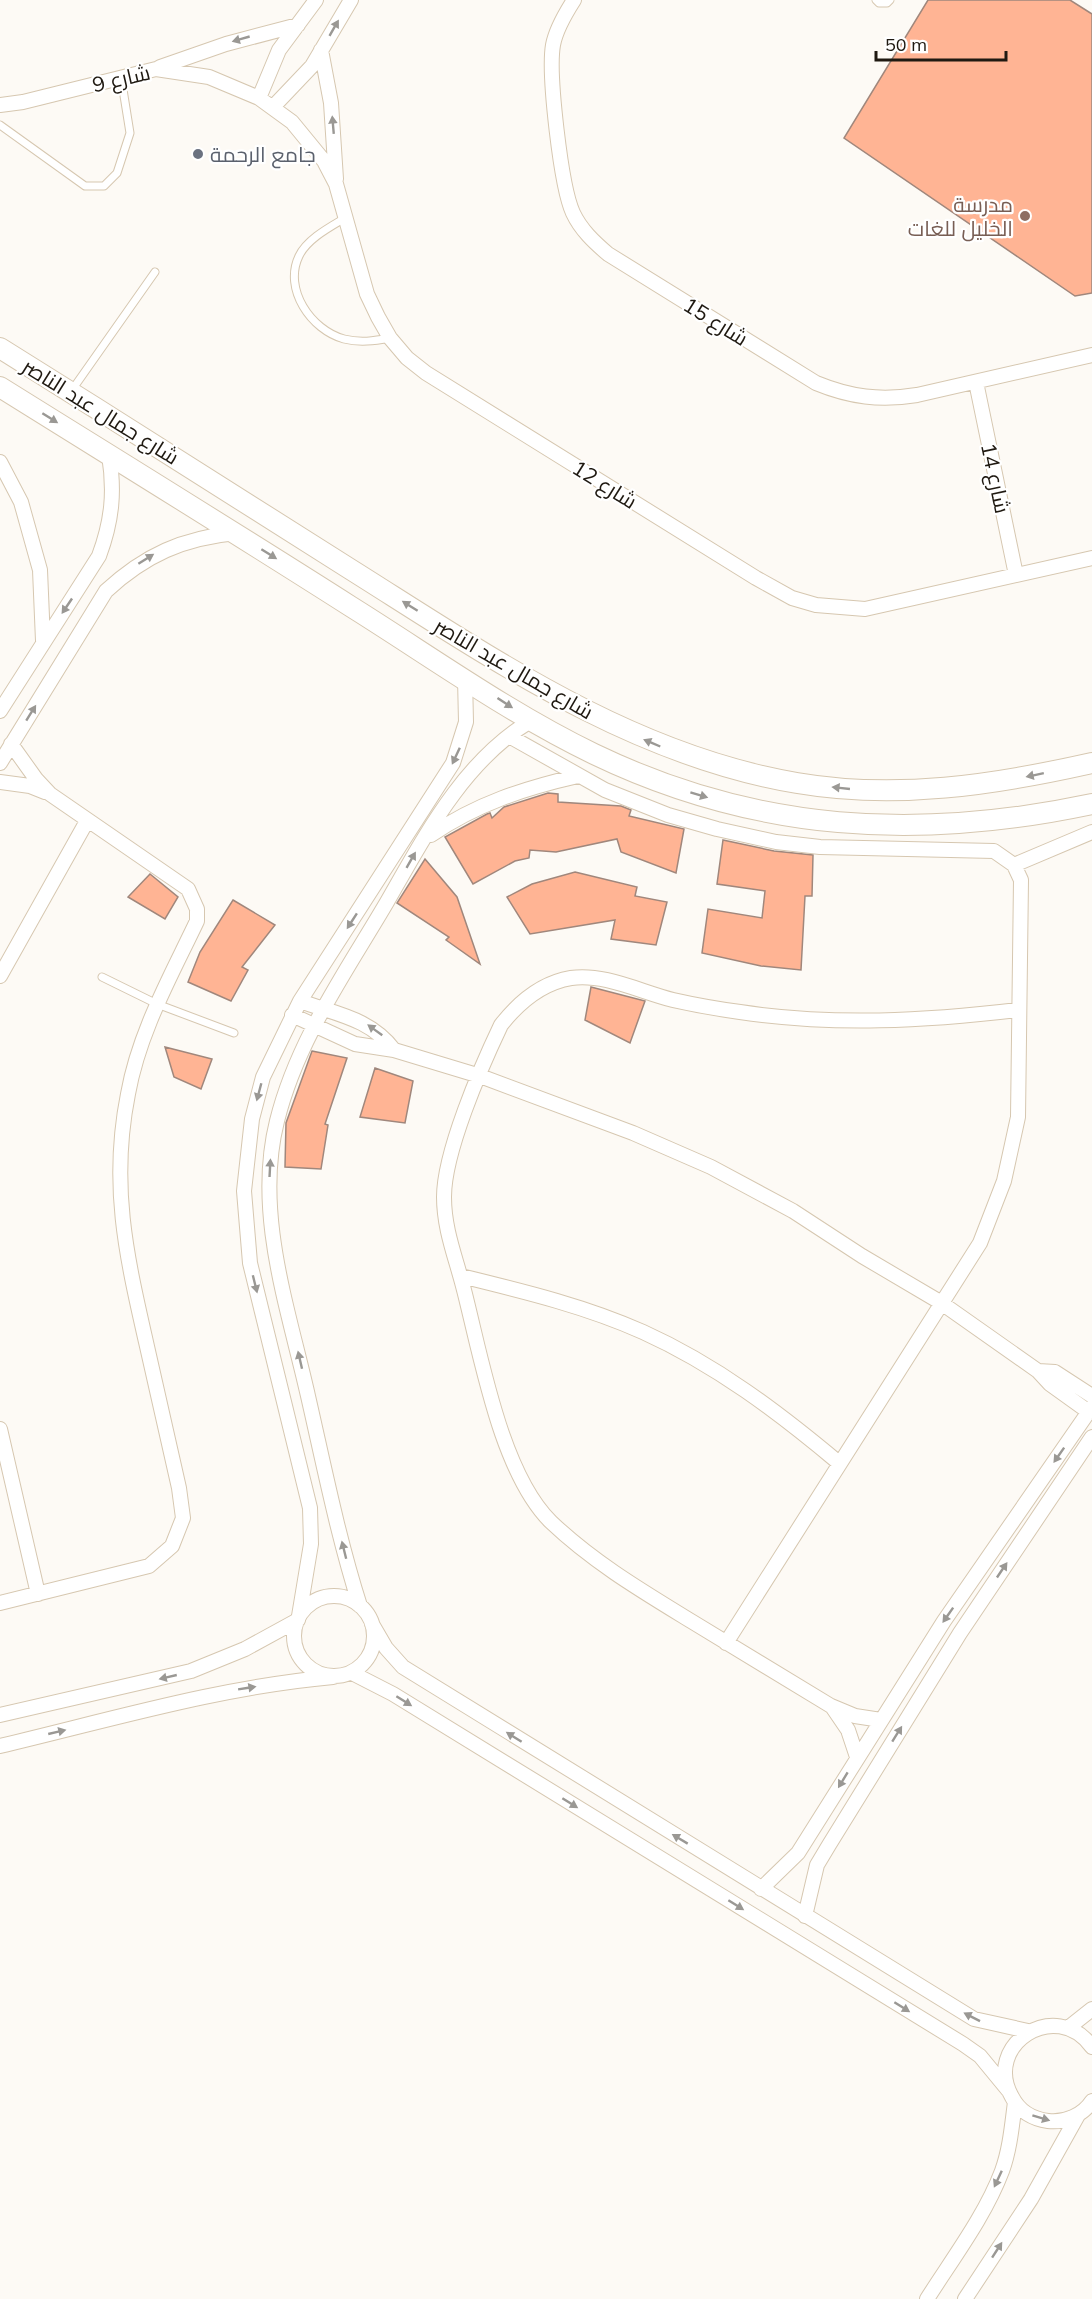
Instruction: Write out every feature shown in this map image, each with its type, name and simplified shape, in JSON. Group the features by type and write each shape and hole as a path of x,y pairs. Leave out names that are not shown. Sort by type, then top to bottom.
{"main road":[{"name":"شارع جمال عبد الناصر","path":"0,348 528,681 655,744 741,772 799,784 857,790 915,791 973,786 1092,763"},
{"name":"شارع جمال عبد الناصر","path":"0,387 532,720 594,754 673,787 767,812 820,821 875,826 951,825 1038,816 1092,804"}],"street":[{"path":"259,98 279,50 316,0"},
{"path":"273,107 300,81 351,0"},
{"name":"شارع 15","path":"574,0 559,24 553,46 552,68 564,189 573,214 588,236 608,254 816,383 840,393 865,398 891,399 1092,355"},
{"path":"156,69 226,44 298,25"},
{"path":"321,50 332,112 336,184"},
{"name":"شارع 9","path":"0,105 23,102 156,69 209,77 259,98 273,107"},
{"name":"شارع 12","path":"273,107 310,140 336,184 367,294 390,338 426,373 756,578 792,598 816,605 865,609 1092,558"},
{"name":"شارع 14","path":"976,382 1016,575"},
{"path":"0,711 43,641 86,578 105,540 113,507 113,480 109,455"},
{"path":"0,462 21,502 40,570 43,641"},
{"path":"0,763 106,591 136,566 178,543 207,536 236,533"},
{"path":"86,578 106,591"},
{"path":"333,1677 312,1669 297,1651 294,1635 311,1544 310,1508 250,1263 244,1191 250,1128 263,1077 292,1015 441,781 462,743 466,722 465,678"},
{"path":"532,720 480,761 423,840 314,1024 288,1083 276,1121 270,1155 271,1223 340,1535 360,1606 386,1648 403,1667 974,2019 1028,2031 1055,2025 1068,2028 1086,2038 1092,2047"},
{"path":"509,736 578,776 668,815 776,842 863,850 985,850 1002,854 1014,864 1021,888 1018,1117 1004,1181 980,1243 940,1302 726,1642"},
{"path":"0,1603 149,1566 172,1546 183,1518 179,1488 124,1243 119,1192 120,1142 128,1092 144,1035 197,921 194,899 188,889 50,794 29,771 11,744"},
{"path":"423,840 468,811 495,800 578,776"},
{"path":"441,781 458,791"},
{"path":"0,782 30,786 50,794"},
{"path":"0,976 87,821"},
{"path":"1014,864 1092,832"},
{"path":"881,1720 855,1716 831,1706 622,1580 588,1555 549,1520 522,1479 502,1435 461,1276 448,1238 444,1196 449,1155 501,1025 514,1008 531,994 550,984 571,978 593,978 674,1000 742,1012 810,1019 892,1021 949,1018 1018,1010"},
{"path":"300,1001 372,1027 394,1050"},
{"path":"292,1015 355,1044 394,1050 480,1076 633,1133 711,1167 793,1211 940,1302 1038,1371 1050,1384 1090,1410 944,1621 857,1757 812,1834 798,1853 761,1889"},
{"path":"461,1276 581,1308 643,1332 713,1368 779,1412 839,1463"},
{"path":"1038,1371 1055,1372 1092,1396"},
{"path":"0,1433 38,1594"},
{"path":"805,1916 817,1865 960,1633 1092,1437"},
{"path":"0,1715 191,1671 245,1648 299,1618 316,1600 339,1596 360,1606"},
{"path":"0,1746 227,1691 352,1673 364,1664 371,1652 374,1638 372,1624"},
{"path":"352,1673 393,1694 963,2043 980,2056 1011,2096 1037,2119 1058,2121 1078,2115"},
{"path":"831,1706 848,1730 857,1757"},
{"path":"812,1834 829,1845"},
{"path":"1068,2028 1092,2009"},
{"path":"927,2299 988,2202 1002,2170 1011,2137 1011,2096 1005,2074 1008,2057 1016,2043 1028,2031"},
{"path":"965,2299 1031,2199 1078,2115 1092,2101"}],"lane":[{"path":"876,0 879,3 887,3 890,0"},
{"path":"0,125 85,186 104,186 117,173 130,133 121,77"},
{"path":"345,218 318,236 299,254 294,272 296,290 303,307 320,326 342,338 366,342 390,338"},
{"path":"70,392 154,272"},
{"path":"102,977 157,1004 234,1034"}],"building":[{"name":"مدرسة الخليل للغات","path":"928,0 1070,0 1092,14 1092,293 1075,296 844,138"},
{"path":"548,793 558,794 558,802 621,806 631,810 629,816 684,829 676,873 621,852 617,839 556,852 530,850 529,858 515,861 473,884 445,837 487,814 490,813 492,818 504,807"},
{"path":"723,840 774,851 813,855 812,896 805,896 801,970 761,966 702,953 708,909 762,918 765,891 717,884"},
{"path":"425,859 457,897 480,964 446,940 449,937 397,903"},
{"path":"575,872 637,887 635,896 667,902 656,945 611,939 615,920 530,934 507,897 532,884"},
{"path":"150,874 178,897 165,919 128,897"},
{"path":"233,900 275,925 242,967 248,970 231,1001 188,982 200,952"},
{"path":"591,987 645,1001 630,1043 585,1020"},
{"path":"165,1047 212,1059 201,1089 174,1077"},
{"path":"312,1051 347,1058 325,1124 328,1125 321,1169 285,1167 286,1123"},
{"path":"375,1068 413,1081 405,1123 360,1117"}],"place":[{"name":"جامع الرحمة","path":"198,154"},
{"name":"مدرسة الخليل للغات","path":"1025,216"}]}
